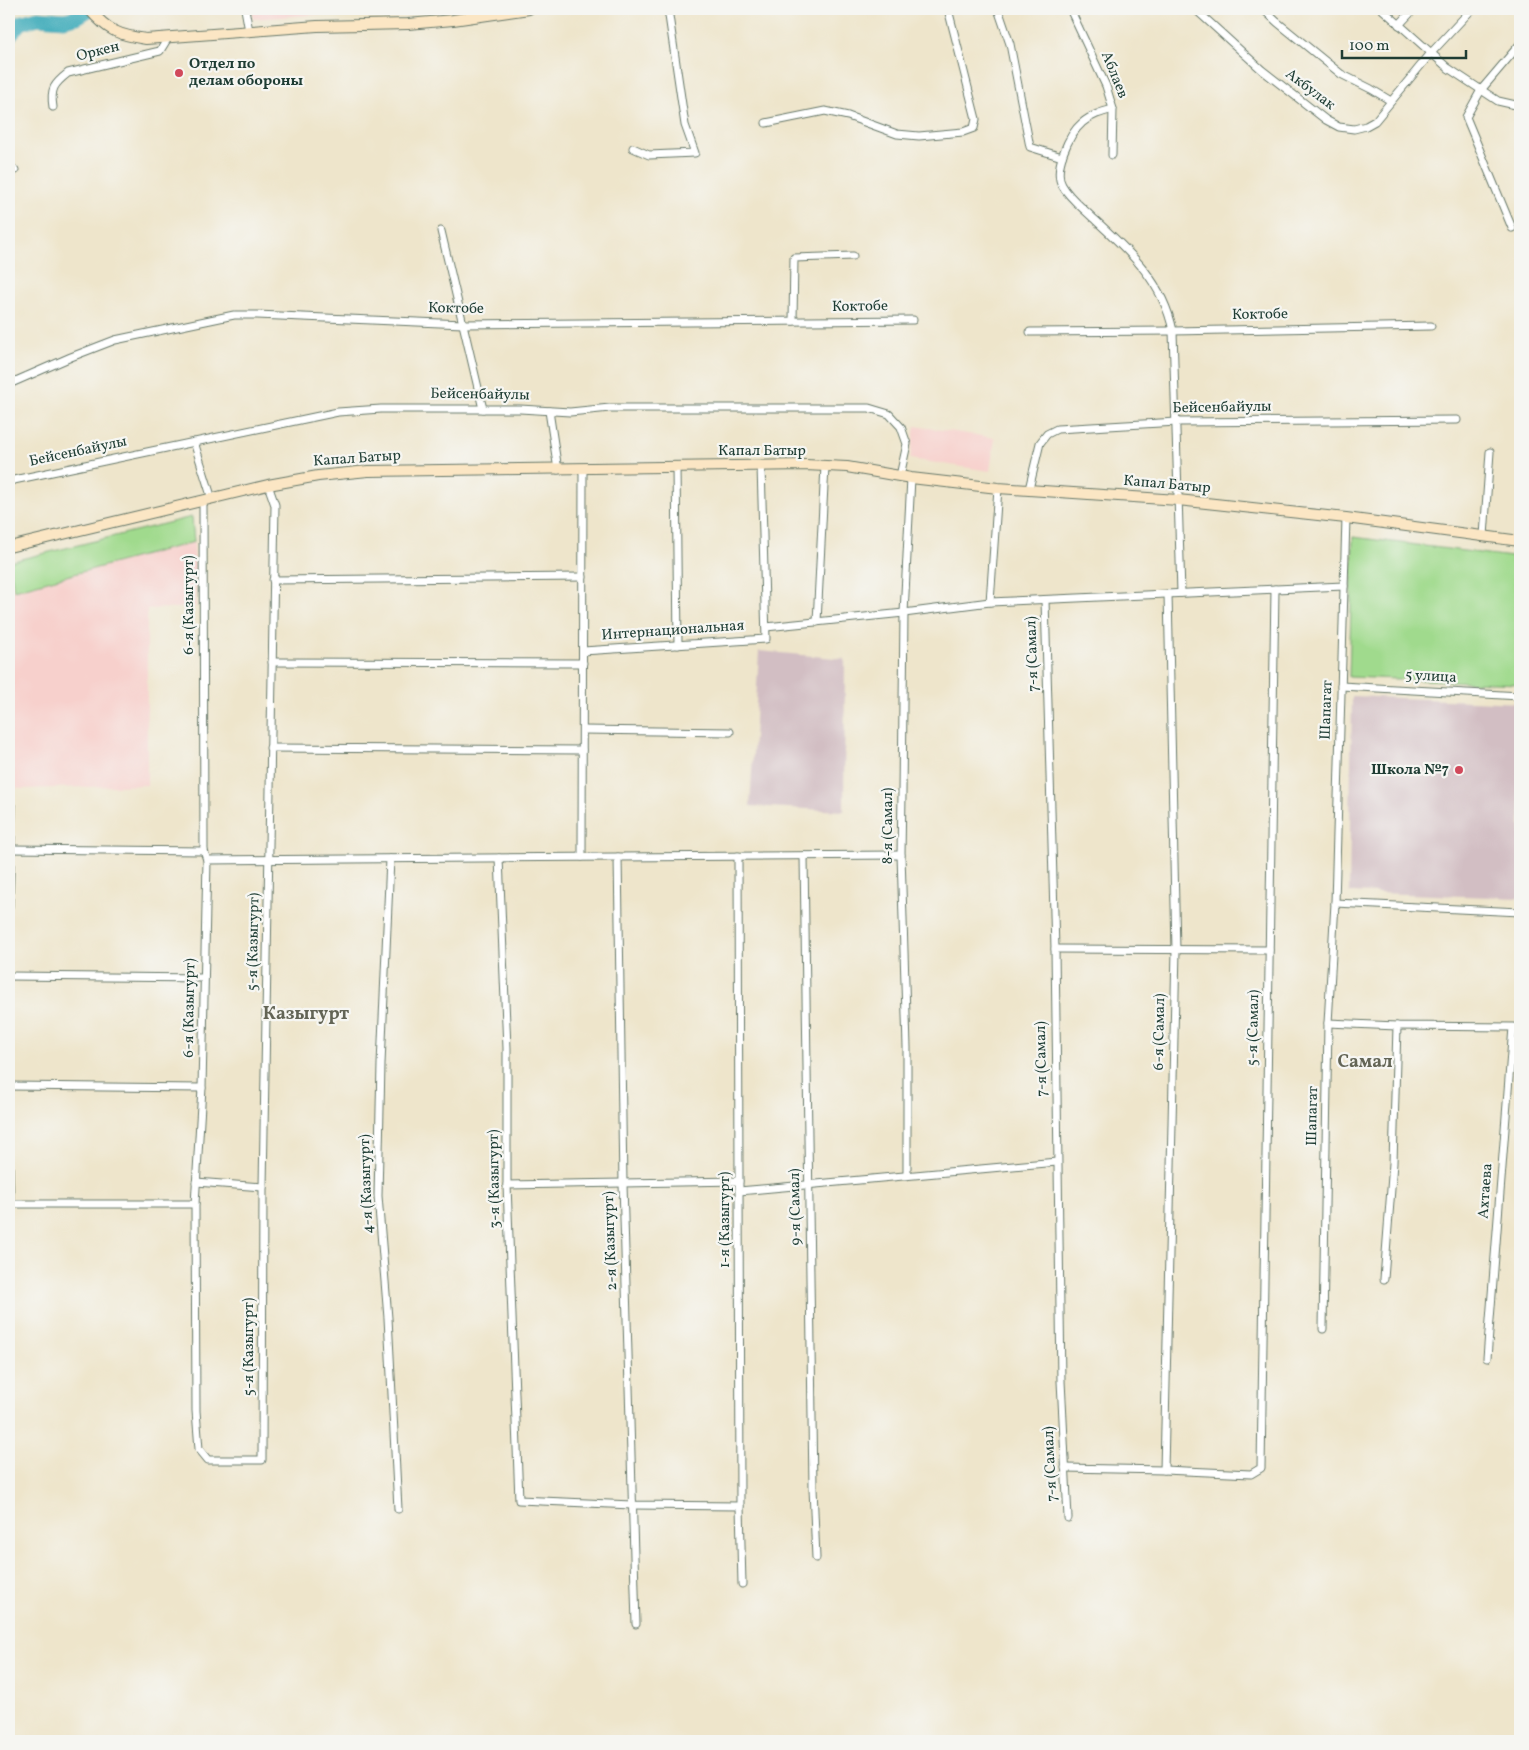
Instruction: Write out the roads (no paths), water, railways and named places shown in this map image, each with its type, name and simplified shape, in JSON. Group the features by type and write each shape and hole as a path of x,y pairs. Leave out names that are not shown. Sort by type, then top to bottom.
{"main road":[{"path":"89,9 110,30 125,36 146,39 317,26 408,24 453,20 529,9"},
{"name":"Капал Батыр","path":"9,547 268,485 318,476 368,471 558,470 676,466 847,467 912,478 998,488 1178,500 1346,518 1520,541"}],"street":[{"path":"245,9 248,31"},
{"path":"633,148 649,155 695,153 685,125 668,9"},
{"path":"766,122 825,111 848,116 897,134 919,136 963,132 974,128 976,118 948,9"},
{"path":"998,9 1010,44 1030,147 1062,157"},
{"name":"Аблаев","path":"1070,9 1106,86 1113,109 1112,155"},
{"name":"Акбулак","path":"1195,9 1262,70 1326,120 1339,127 1354,129 1366,126 1374,121 1431,53 1472,9"},
{"path":"1263,9 1341,74 1372,89 1391,101"},
{"path":"1382,9 1448,68 1498,101 1520,106"},
{"path":"1399,25 1414,9"},
{"name":"Оркен","path":"53,107 51,95 56,82 68,73 160,51 168,38"},
{"path":"1512,228 1466,117 1481,90 1520,44"},
{"path":"1113,109 1093,116 1082,123 1062,157 1058,173 1062,186 1068,194 1137,259 1150,277 1171,319 1174,331 1181,593"},
{"path":"442,231 483,409"},
{"path":"793,322 794,258 853,256"},
{"name":"Коктобе","path":"9,384 71,356 115,340 234,315 463,324 913,320"},
{"name":"Коктобе","path":"1030,332 1432,326"},
{"name":"Бейсенбайулы","path":"9,481 338,412 381,409 483,409 570,412 610,408 869,408 889,414 901,428 907,444 900,476"},
{"path":"549,411 558,470"},
{"name":"Бейсенбайулы","path":"1029,489 1040,443 1047,434 1057,429 1177,422 1458,420"},
{"name":"6-я (Казыгурт)","path":"194,442 207,500 204,851 208,860 202,1088 194,1204 196,1411 200,1449 208,1460 262,1460"},
{"path":"1484,536 1490,452"},
{"path":"676,466 678,645"},
{"path":"761,466 766,627 990,602 1344,586"},
{"path":"817,622 825,466"},
{"path":"582,858 583,469"},
{"name":"8-я (Самал)","path":"907,1174 907,1047 901,856 904,613 912,478"},
{"name":"5-я (Казыгурт)","path":"262,1460 263,1187 275,505 268,485"},
{"path":"990,602 998,488"},
{"name":"Шапагат","path":"1323,1329 1328,1023 1335,903 1346,518"},
{"path":"273,580 583,577"},
{"name":"5-я (Самал)","path":"1164,1470 1251,1474 1261,1468 1274,589"},
{"name":"6-я (Самал)","path":"1164,1470 1176,950 1168,594"},
{"name":"7-я (Самал)","path":"1045,600 1055,948 1061,1381 1068,1518"},
{"name":"Интернациональная","path":"582,651 766,639 766,627"},
{"path":"272,662 582,663"},
{"name":"5 улица","path":"1341,686 1520,696"},
{"path":"582,730 730,732"},
{"path":"270,748 582,750"},
{"path":"9,906 12,807"},
{"path":"11,849 204,851"},
{"name":"1-я (Казыгурт)","path":"738,856 740,1506 742,1584"},
{"name":"9-я (Самал)","path":"804,856 813,1488 816,1558"},
{"path":"208,860 901,856"},
{"name":"2-я (Казыгурт)","path":"618,857 623,1184 636,1624"},
{"name":"3-я (Казыгурт)","path":"499,858 507,1048 507,1185 520,1500 632,1505"},
{"name":"4-я (Казыгурт)","path":"390,859 380,1073 378,1196 388,1318 398,1508"},
{"path":"1335,903 1520,912"},
{"path":"1055,948 1269,950"},
{"path":"9,976 204,978"},
{"path":"1328,1023 1397,1026 1393,1163 1384,1279"},
{"name":"Ахтаева","path":"1397,1026 1513,1026 1487,1358"},
{"path":"9,1086 202,1088"},
{"path":"9,1155 10,1204 194,1204"},
{"path":"739,1191 907,1174 1057,1162"},
{"path":"507,1185 739,1181"},
{"path":"196,1182 263,1187"},
{"path":"1065,1468 1164,1470"},
{"path":"632,1505 740,1506"}],"waterway":[{"path":"9,36 20,23 38,18 64,20 77,17 90,9"}],"place":[{"name":"Отдел по делам обороны","path":"179,73"},
{"name":"Школа №7","path":"1459,770"}],"district":[{"name":"Казыгурт","path":"306,1014"},
{"name":"Самал","path":"1365,1062"}]}
